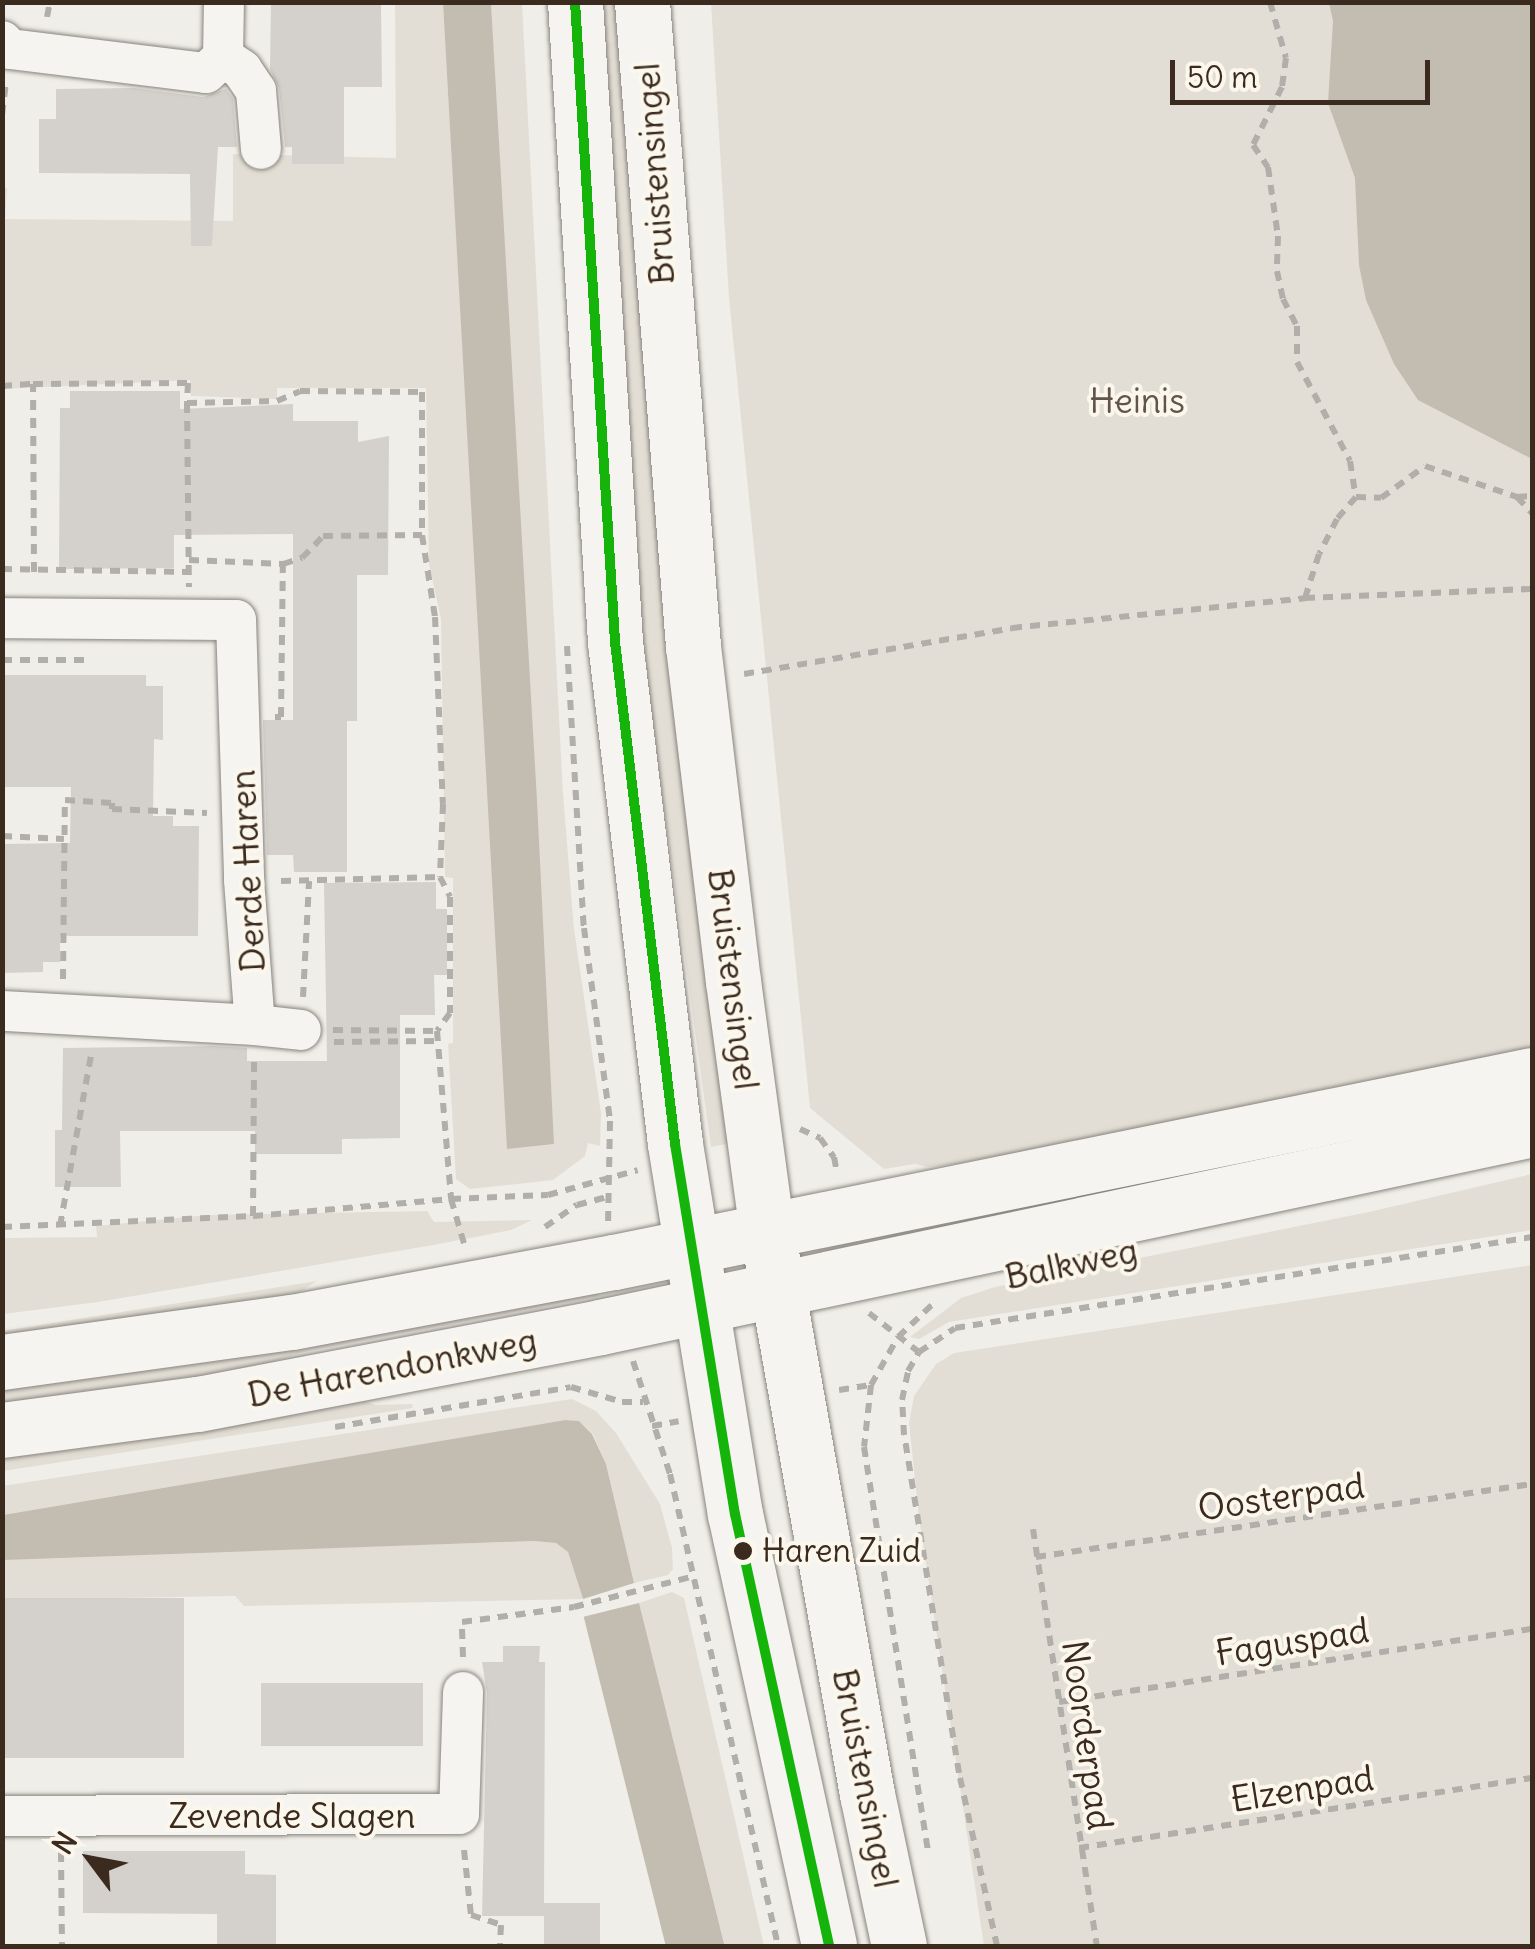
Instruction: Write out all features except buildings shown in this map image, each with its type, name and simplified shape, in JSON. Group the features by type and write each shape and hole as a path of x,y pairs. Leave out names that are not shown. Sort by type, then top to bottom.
{"main road":[{"name":"Bruistensingel","path":"575,2 615,642 689,1248 718,1415 829,1946"},
{"name":"Bruistensingel","path":"642,2 693,646 768,1231 867,1794 899,1946"},
{"path":"768,1231 1532,1075"},
{"name":"Balkweg","path":"779,1288 1364,1168 1532,1128"},
{"name":"De Harendonkweg","path":"2,1362 292,1322 768,1231"},
{"name":"De Harendonkweg","path":"2,1430 198,1404 626,1322 779,1288"}],"street":[{"path":"2,42 10,49 206,73 223,58 224,2"},
{"path":"223,58 242,70 256,91 261,149"},
{"name":"Derde Haren","path":"2,618 236,620 244,880 255,1024"},
{"name":"Derde Haren","path":"2,1011 255,1024 301,1030"},
{"name":"Zevende Slagen","path":"2,1816 460,1814 463,1692"}],"path":[{"path":"1270,2 1286,58 1282,87 1253,145 1268,166 1278,236 1277,271 1282,298 1296,326 1297,362 1350,461 1356,497"},
{"path":"2,386 188,383 188,617"},
{"path":"34,384 34,572"},
{"path":"187,403 277,401 300,391 422,392 422,535 435,617 443,804 440,877 450,897 450,1013 437,1032 451,1198 465,1248"},
{"path":"1356,497 1382,498 1425,466 1517,497 1532,496"},
{"path":"1304,598 1319,554 1337,519 1356,497"},
{"path":"1517,497 1532,512"},
{"path":"190,560 283,564 302,558 323,536 422,535"},
{"name":"Derde Haren","path":"240,717 281,717 283,564"},
{"path":"2,569 189,572"},
{"path":"744,674 1012,628 1304,598 1532,589"},
{"path":"742,654 746,693"},
{"path":"60,1226 80,1018 64,838 65,800 112,803 112,809 243,815"},
{"path":"2,836 64,838"},
{"path":"244,880 440,877"},
{"path":"309,882 302,1043 438,1041"},
{"path":"253,1216 255,1024"},
{"path":"301,1030 437,1032"},
{"path":"798,1112 801,1132 820,1138 834,1156 843,1215"},
{"path":"2,1227 253,1216 451,1198 548,1195 608,1177"},
{"path":"996,1946 958,1773 904,1435 902,1400 908,1371 919,1352 955,1328 1532,1237"},
{"path":"852,1271 857,1304 919,1352"},
{"path":"798,1397 871,1384 898,1337 944,1298"},
{"path":"626,1322 643,1402 670,1474 778,1946"},
{"name":"Bruistensingel","path":"871,1384 864,1447 930,1865"},
{"path":"315,1430 571,1387 622,1402 643,1402"},
{"path":"652,1426 718,1415"},
{"name":"Oosterpad","path":"1036,1557 1532,1484"},
{"name":"Noorderpad","path":"1032,1529 1079,1848 1098,1946"},
{"path":"463,1692 462,1622 574,1607 692,1577"},
{"name":"Faguspad","path":"1059,1702 1532,1629"},
{"name":"Elzenpad","path":"1079,1848 1532,1778"},
{"path":"460,1814 471,1915 501,1925 500,1946"},
{"path":"61,1816 62,1946"}],"green space":[{"path":"395,3 443,3 508,1149 554,1144 491,3 522,3 563,794 574,929 601,1113 600,1146 588,1143 585,1156 553,1180 470,1189 456,1179 448,1044 453,1043 453,878 445,877 441,619 429,564 426,388 277,388 277,399 191,396 190,380 3,389 3,188 7,188 5,219 233,221 233,154 396,158"},
{"path":"592,3 622,3 736,1142 711,1147 666,821 634,641"},
{"name":"Heinis","path":"711,3 1532,3 1532,1052 974,1162 928,1167 915,1164 884,1169 810,1108 729,298"},
{"path":"1532,1174 1532,1230 949,1322 919,1339 910,1337 961,1298 995,1287 1369,1212"},
{"path":"427,1211 434,1222 532,1220 511,1230 439,1244 98,1302 3,1314 3,1238 97,1237 96,1226 207,1215"},
{"path":"1532,1265 1532,1946 984,1946 919,1517 909,1423 914,1396 936,1364 954,1353"},
{"path":"317,1281 283,1303 3,1346 2,1331"},
{"path":"596,1286 599,1296 304,1352 239,1372 3,1414 2,1384"},
{"path":"356,1398 376,1405 412,1404 413,1408 3,1471 2,1454"},
{"path":"572,1399 596,1411 616,1433 660,1504 672,1548 673,1569 668,1575 634,1583 606,1464 593,1434 579,1421 565,1420 3,1515 2,1486"},
{"path":"556,1543 568,1552 583,1599 244,1606 235,1596 3,1600 3,1560 10,1559"},
{"path":"672,1592 684,1598 764,1946 722,1946 639,1603"}],"shaded area":[{"path":"443,3 491,3 537,801 554,1144 507,1149"},
{"path":"1329,3 1532,3 1532,459 1418,400 1394,364 1366,300 1359,265 1355,178 1328,103 1333,21"},
{"path":"565,1420 579,1421 592,1434 606,1464 634,1583 583,1599 568,1552 556,1543 534,1541 3,1560 3,1515"},
{"path":"639,1603 724,1946 666,1946 584,1617"}],"transit line":[{"path":"575,2 615,642 675,1144 735,1514 829,1946"}],"place":[{"name":"Haren Zuid","path":"743,1551"}]}
